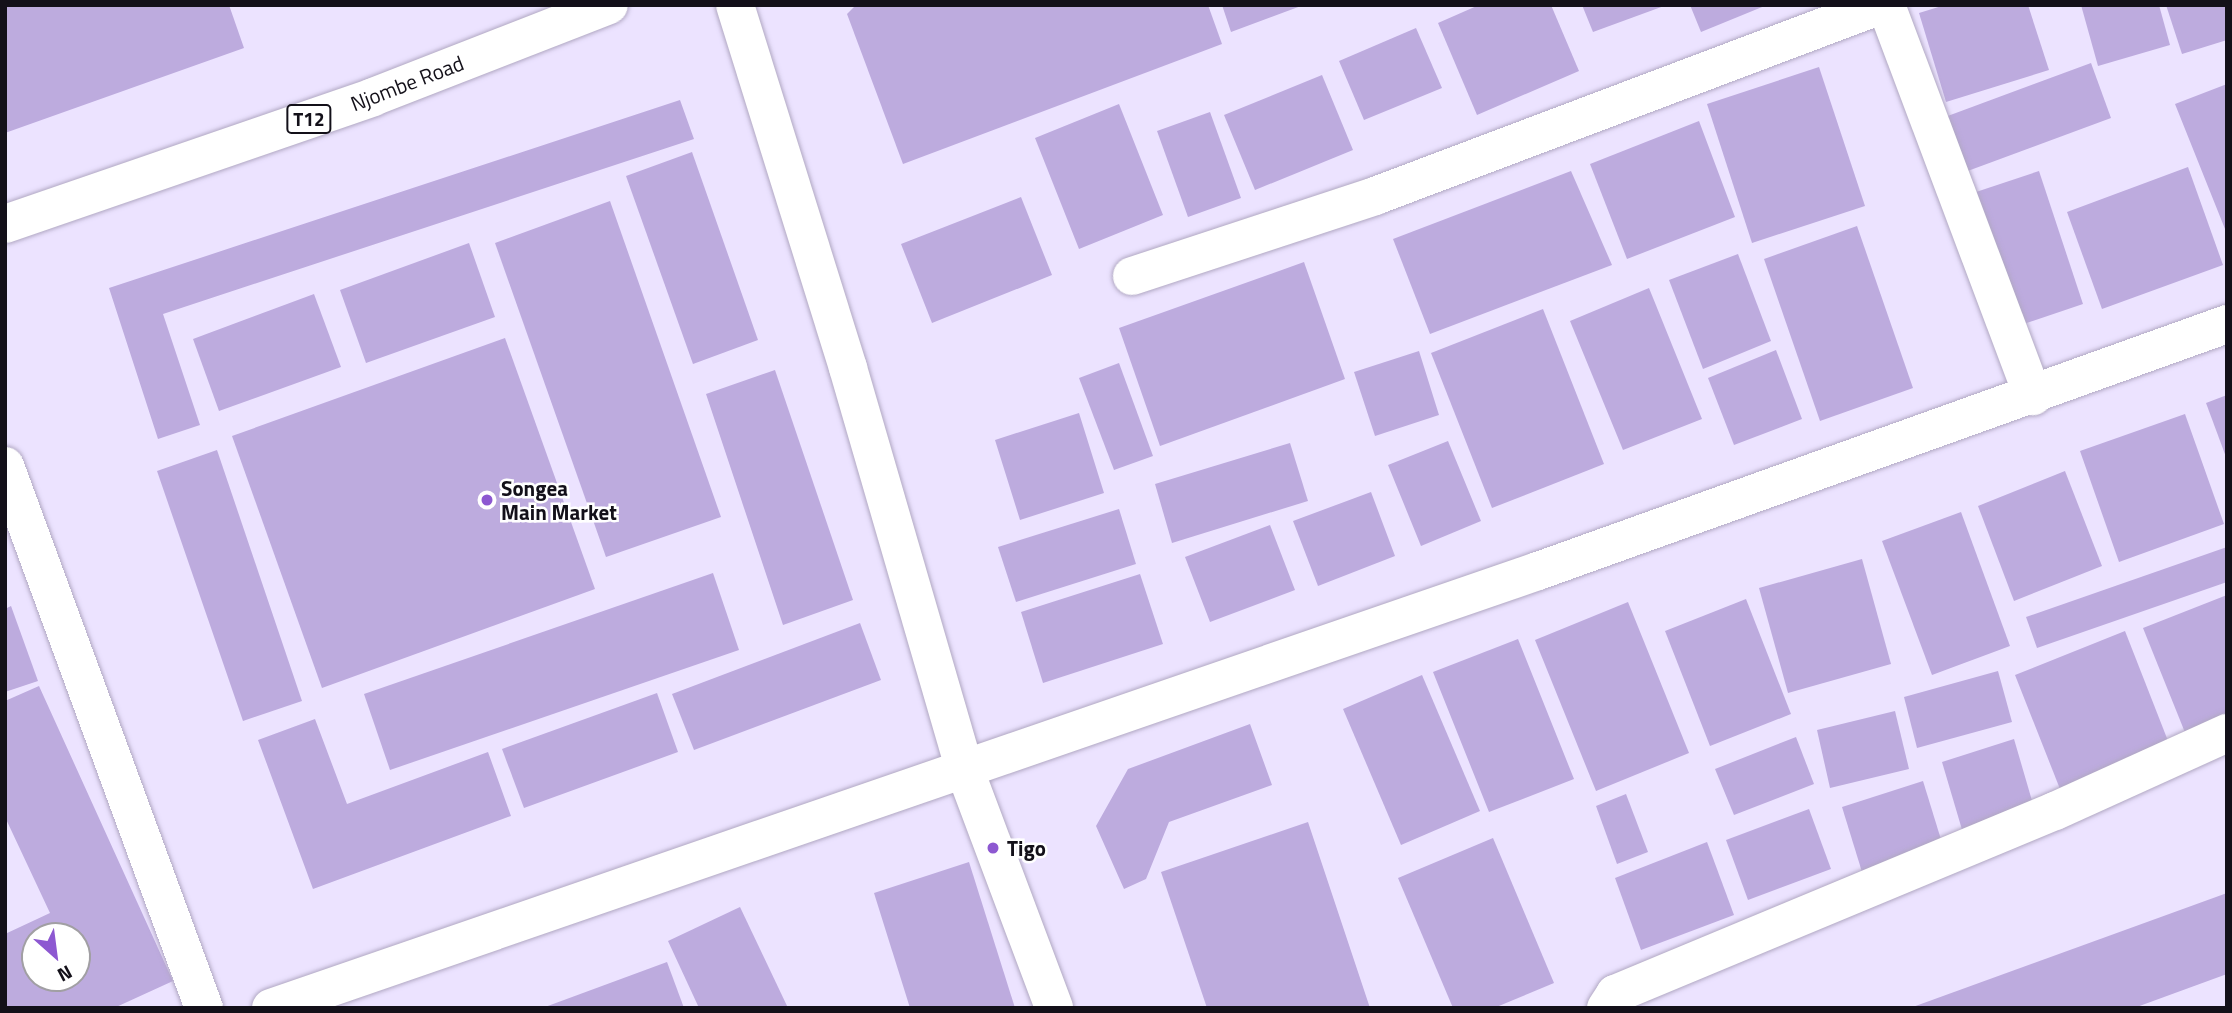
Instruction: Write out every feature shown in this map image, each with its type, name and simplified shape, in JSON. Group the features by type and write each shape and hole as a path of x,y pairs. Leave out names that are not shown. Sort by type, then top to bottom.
{"main road":[{"name":"Njombe Road","path":"5,223 373,97 609,5"},
{"path":"735,5 848,368 964,768 1054,1008"},
{"path":"1132,276 1375,196 1884,5 2033,397"},
{"path":"271,1008 2033,397 2227,324"},
{"path":"5,466 204,1008"},
{"path":"1606,1008 1615,994 2055,811 2227,733"}],"building":[{"path":"5,5 229,5 244,48 5,133"},
{"path":"856,5 1208,5 1222,44 903,164 847,14"},
{"path":"1222,5 1301,5 1301,6 1231,32"},
{"path":"1479,5 1551,5 1579,71 1477,115 1438,23"},
{"path":"1582,5 1664,5 1664,6 1593,32"},
{"path":"1690,5 1767,5 1701,32"},
{"path":"1945,5 2028,5 2049,70 1946,102 1919,13"},
{"path":"2081,5 2159,5 2170,45 2098,66"},
{"path":"2166,5 2227,5 2227,40 2182,54"},
{"path":"1416,28 1442,88 1364,120 1339,61"},
{"path":"2091,63 2111,118 1965,172 1945,117"},
{"path":"1819,67 1865,206 1752,243 1707,104"},
{"path":"1322,75 1353,150 1255,190 1224,115"},
{"path":"2227,84 2227,234 2175,104"},
{"path":"680,100 694,139 163,314 200,425 158,439 109,288"},
{"path":"1119,104 1163,215 1079,249 1035,138"},
{"path":"1210,112 1241,198 1188,217 1157,131"},
{"path":"1699,121 1735,217 1627,259 1590,164"},
{"path":"692,152 758,340 693,364 626,176"},
{"path":"2188,167 2223,265 2102,309 2067,212"},
{"path":"1571,171 1612,265 1430,334 1393,239"},
{"path":"2039,171 2083,304 2015,327 1970,194"},
{"path":"1021,197 1052,275 932,323 901,244"},
{"path":"610,201 721,517 606,557 495,243"},
{"path":"1857,226 1913,388 1820,421 1764,259"},
{"path":"469,243 495,317 366,363 340,290"},
{"path":"1738,254 1771,341 1703,369 1669,280"},
{"path":"1304,262 1345,379 1160,446 1119,328"},
{"path":"1649,288 1702,419 1623,450 1570,321"},
{"path":"314,294 341,367 219,411 193,339"},
{"path":"1543,309 1604,464 1492,508 1431,353"},
{"path":"505,338 595,589 322,688 232,436"},
{"path":"1776,350 1802,419 1734,445 1708,378"},
{"path":"1419,351 1439,415 1375,436 1354,372"},
{"path":"1119,363 1153,456 1114,470 1079,378"},
{"path":"775,370 853,600 783,625 706,394"},
{"path":"2227,395 2227,457 2226,457 2206,403"},
{"path":"1079,413 1104,493 1020,520 995,440"},
{"path":"2185,414 2224,524 2119,562 2080,451"},
{"path":"1448,441 1481,521 1421,546 1388,465"},
{"path":"1290,443 1308,501 1172,543 1155,484"},
{"path":"217,450 302,701 243,721 157,471"},
{"path":"2065,471 2102,566 2014,601 1978,506"},
{"path":"1371,492 1395,556 1318,586 1293,521"},
{"path":"1119,509 1136,564 1016,602 998,547"},
{"path":"1961,512 2010,646 1932,675 1882,541"},
{"path":"1270,525 1295,590 1210,622 1185,557"},
{"path":"2227,547 2227,582 2037,648 2026,617"},
{"path":"1862,559 1891,664 1788,693 1759,588"},
{"path":"713,573 739,650 390,770 364,694"},
{"path":"1140,574 1163,644 1043,683 1021,612"},
{"path":"2227,595 2227,719 2186,735 2143,628"},
{"path":"1746,599 1791,714 1710,746 1665,631"},
{"path":"1628,602 1689,753 1596,791 1535,640"},
{"path":"11,606 38,681 5,692 5,609"},
{"path":"860,623 881,680 694,750 672,694"},
{"path":"2125,631 2170,746 2060,789 2015,675"},
{"path":"1518,639 1574,779 1489,812 1433,672"},
{"path":"1998,671 2012,722 1917,748 1904,697"},
{"path":"1422,675 1480,811 1401,845 1343,709"},
{"path":"39,686 173,981 114,1008 5,1008 5,934 21,927 21,992 91,992 91,922 31,922 50,913 5,817 5,701"},
{"path":"657,693 678,752 524,808 502,749"},
{"path":"1895,711 1909,769 1830,788 1817,730"},
{"path":"315,719 347,804 488,752 511,816 313,889 258,740"},
{"path":"1250,724 1272,785 1169,822 1146,879 1124,889 1096,826 1128,769"},
{"path":"1796,737 1814,784 1734,815 1715,769"},
{"path":"2014,739 2035,811 1963,833 1942,762"},
{"path":"1923,781 1943,846 1862,872 1842,807"},
{"path":"1626,794 1648,852 1617,864 1596,806"},
{"path":"1809,809 1831,869 1748,900 1726,840"},
{"path":"1308,822 1370,1008 1207,1008 1161,872"},
{"path":"1493,838 1554,983 1494,1008 1453,1008 1398,878"},
{"path":"1707,842 1734,915 1641,950 1615,878"},
{"path":"969,862 1015,1008 910,1008 874,893"},
{"path":"2227,893 2227,974 2134,1008 1910,1008"},
{"path":"740,907 788,1008 699,1008 668,941"},
{"path":"667,962 684,1008 545,1008 545,1007"}],"place":[{"name":"Songea Main Market","path":"487,500"},
{"name":"Tigo","path":"993,848"}]}
